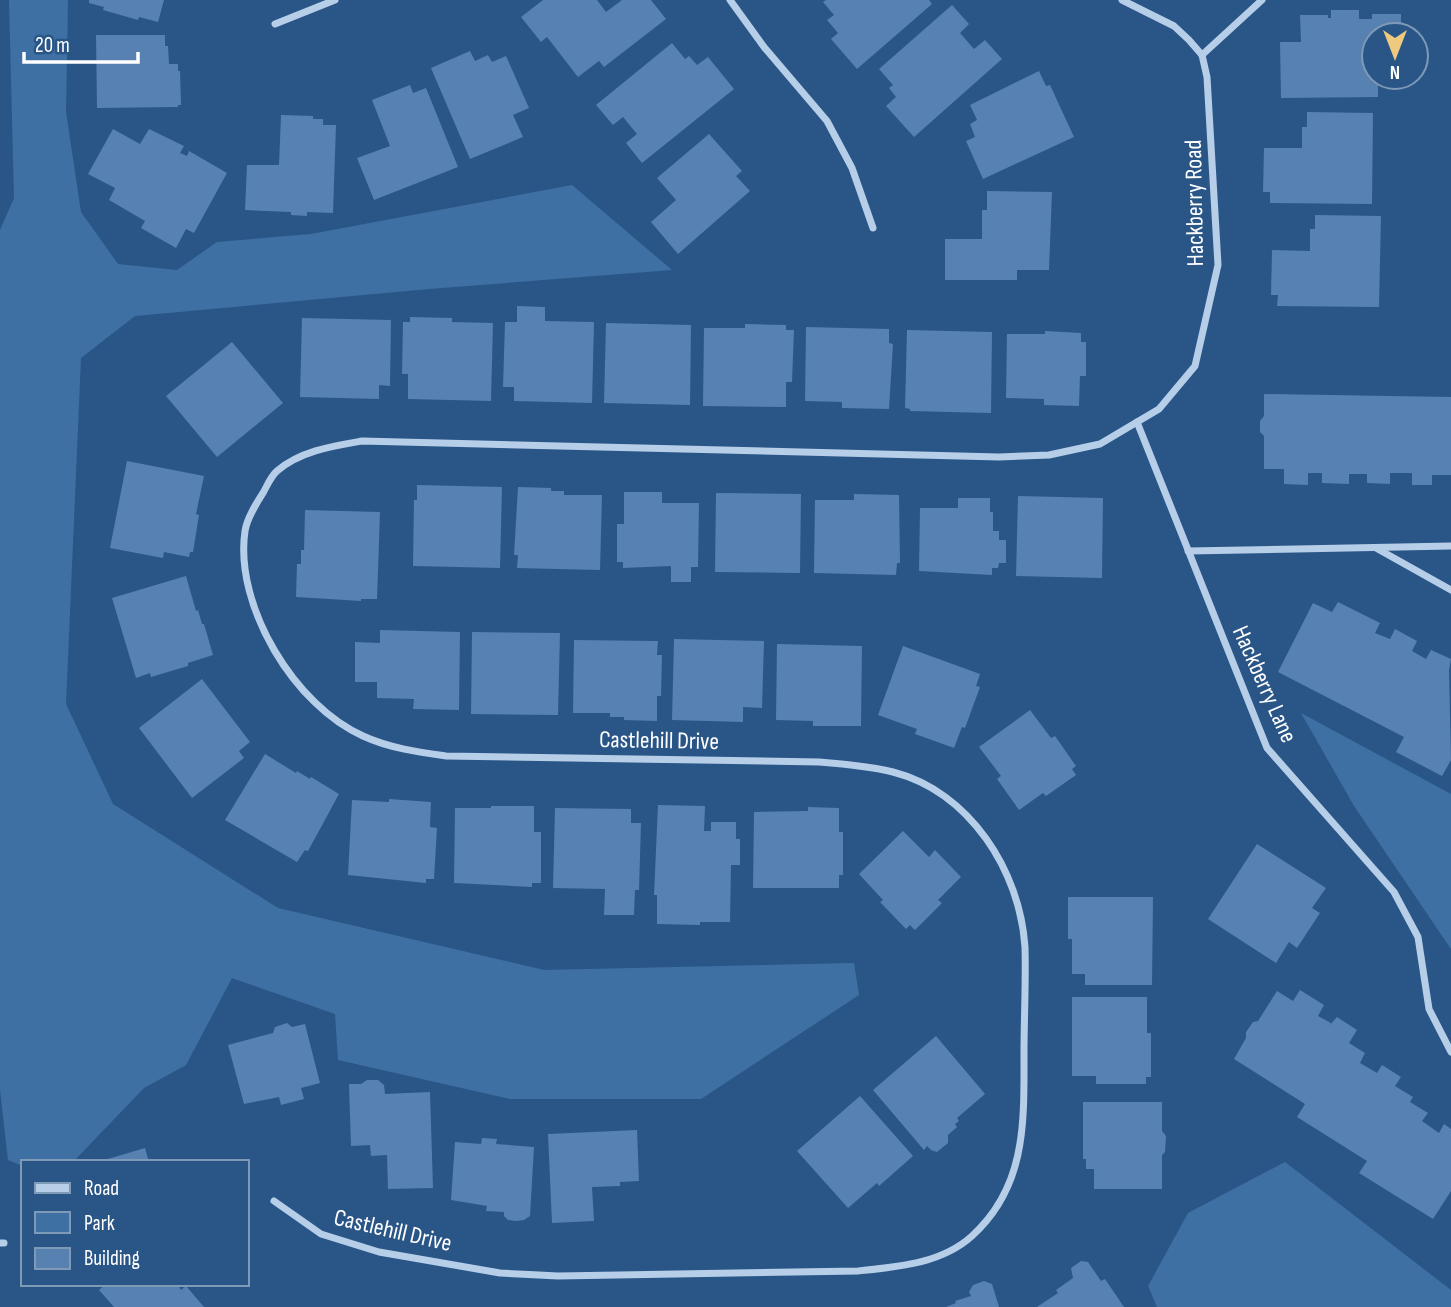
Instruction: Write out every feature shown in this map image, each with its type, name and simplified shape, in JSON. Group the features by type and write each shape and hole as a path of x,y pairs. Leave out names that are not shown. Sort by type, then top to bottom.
{"street":[{"path":"275,24 335,0"},
{"path":"730,0 764,47 827,121 852,168 873,228"},
{"path":"1122,0 1174,26 1202,55 1262,0"},
{"name":"Hackberry Road","path":"1137,422 1159,409 1195,366 1218,265 1210,100 1202,55"},
{"name":"Hackberry Lane","path":"1137,422 1267,748 1394,892 1418,937 1429,1009 1451,1052"},
{"name":"Castlehill Drive","path":"274,1201 321,1234 379,1252 499,1273 558,1276 858,1271 907,1266 942,1255 971,1237 993,1213 1011,1181 1022,1144 1025,946 1019,908 1009,875 989,841 963,811 930,788 895,772 858,765 819,762 446,756 405,750 362,736 321,709 298,685 260,624 250,595 243,561 245,529 257,502 276,471 302,456 330,446 362,441 999,457 1049,455 1100,444 1137,422"},
{"path":"1188,551 1451,547"},
{"path":"1375,548 1451,590"}],"green space":[{"path":"9,0 68,0 66,112 81,212 118,264 177,270 217,242 311,234 572,185 672,270 135,316 81,358 66,704 113,804 278,908 544,970 854,963 859,995 701,1099 510,1099 338,1060 335,1014 232,978 186,1065 144,1088 75,1160 21,1160 21,1165 8,1160 0,1090 0,230 14,198"},
{"path":"1301,713 1451,794 1451,949 1354,806"},
{"path":"1285,1162 1451,1290 1451,1307 1157,1307 1148,1286 1188,1213"}],"building":[{"path":"89,0 164,0 158,22 139,17 138,20 103,10 104,7 89,3"},
{"path":"543,0 597,0 606,12 622,0 651,0 666,19 604,67 599,61 578,77 547,37 541,42 521,17"},
{"path":"929,0 932,4 857,69 831,39 838,33 827,20 834,15 823,2"},
{"path":"952,5 969,24 960,33 974,49 985,40 1002,59 914,137 886,106 896,97 889,88 893,85 879,69"},
{"path":"1331,10 1359,10 1359,19 1372,19 1372,14 1401,14 1401,21 1360,21 1360,91 1378,91 1378,97 1281,98 1280,42 1301,42 1300,15 1328,15 1328,18 1331,18"},
{"path":"96,35 165,35 169,64 178,64 180,71 181,105 97,108"},
{"path":"672,43 685,59 689,56 697,65 708,57 734,89 642,163 626,143 637,134 623,117 613,125 596,105"},
{"path":"470,51 475,61 488,55 492,62 506,56 529,108 513,115 523,137 470,159 431,68"},
{"path":"1039,71 1046,86 1050,85 1074,137 983,179 966,141 975,137 970,124 977,120 970,105"},
{"path":"410,85 413,93 426,88 458,167 374,200 357,158 390,146 372,100"},
{"path":"1307,112 1373,113 1372,204 1270,203 1270,192 1263,192 1264,148 1302,148 1302,127 1307,127"},
{"path":"281,115 313,116 313,119 323,119 323,125 336,125 333,213 307,212 307,216 291,215 291,212 245,210 247,165 279,165"},
{"path":"113,129 140,144 149,129 184,146 180,153 187,156 189,151 227,173 194,233 186,229 176,248 141,228 145,221 109,200 115,188 88,174"},
{"path":"709,134 742,171 736,176 750,191 678,254 651,222 676,200 657,178"},
{"path":"987,191 1052,192 1049,270 1017,270 1017,280 945,280 945,239 982,239 982,210 987,210"},
{"path":"1315,215 1381,216 1379,307 1277,306 1278,295 1271,295 1272,250 1310,251 1310,229 1315,229"},
{"path":"517,306 545,307 545,321 594,322 592,403 514,401 514,387 503,387 505,322 517,322"},
{"path":"410,317 493,323 491,401 408,399 408,374 402,374 403,322 410,322"},
{"path":"302,318 391,320 390,386 379,385 379,399 300,397"},
{"path":"606,323 691,325 690,405 604,403"},
{"path":"745,324 786,325 786,330 794,330 792,382 786,382 786,407 703,406 704,328 745,328"},
{"path":"806,327 889,329 889,343 893,344 889,409 842,408 842,402 805,401"},
{"path":"907,330 992,332 991,413 910,411 905,408"},
{"path":"1045,331 1081,333 1081,342 1086,342 1086,376 1080,376 1079,406 1044,405 1044,399 1006,398 1007,334 1045,334"},
{"path":"232,342 283,403 217,457 166,396"},
{"path":"1264,394 1451,397 1451,475 1432,475 1432,485 1412,485 1412,473 1390,473 1390,484 1367,483 1367,474 1349,474 1349,484 1322,483 1322,473 1308,473 1308,485 1284,484 1284,469 1264,469 1264,436 1260,432 1260,421 1264,416"},
{"path":"127,461 204,476 196,514 199,515 193,552 190,552 189,557 164,552 163,558 110,548"},
{"path":"417,485 502,487 500,568 413,566 414,500 417,500"},
{"path":"518,487 551,488 551,491 564,491 564,495 602,495 600,570 517,568 518,555 514,555"},
{"path":"624,492 662,492 662,503 699,503 698,567 691,567 691,582 671,582 671,566 623,568 623,562 617,562 617,524 624,524"},
{"path":"716,493 801,494 800,573 715,572"},
{"path":"854,494 899,495 900,563 897,563 896,575 814,573 815,500 854,500"},
{"path":"1018,496 1103,498 1102,578 1016,576"},
{"path":"958,498 990,498 993,531 999,531 999,540 1006,540 1006,563 999,563 998,568 992,568 992,575 919,571 920,508 958,508"},
{"path":"305,510 380,512 377,599 361,601 296,597 297,564 301,564 301,550 304,550"},
{"path":"186,576 213,655 188,663 188,666 151,677 150,673 136,678 112,598"},
{"path":"1338,602 1380,623 1375,633 1390,639 1395,629 1417,641 1412,651 1426,659 1431,650 1451,659 1451,760 1442,776 1396,752 1404,737 1278,672 1313,603 1332,612"},
{"path":"380,630 460,632 459,710 413,709 414,699 377,698 377,682 355,682 355,642 380,643"},
{"path":"472,632 560,633 558,715 471,714"},
{"path":"674,639 764,641 762,708 743,707 743,722 672,720"},
{"path":"574,640 658,641 657,655 662,655 661,696 657,696 657,721 624,720 624,717 610,717 610,713 573,713"},
{"path":"777,644 862,646 861,726 813,726 813,721 776,720"},
{"path":"903,646 980,674 976,686 980,687 965,728 962,727 954,748 915,734 917,729 878,715"},
{"path":"202,679 250,742 239,751 244,758 192,798 139,728"},
{"path":"1030,710 1051,738 1055,736 1076,766 1072,769 1076,775 1046,796 1043,793 1019,810 997,779 1001,776 979,747"},
{"path":"265,754 339,794 308,851 305,850 297,862 225,820"},
{"path":"389,799 431,802 430,827 437,828 434,879 426,879 426,883 348,875 352,800 389,802"},
{"path":"658,805 705,806 704,831 711,831 711,822 736,822 736,839 740,839 740,865 731,865 730,922 700,922 700,925 657,924 657,895 654,895"},
{"path":"534,806 534,832 541,832 541,883 532,883 532,887 454,883 455,808"},
{"path":"808,807 839,808 839,832 843,832 843,875 839,875 839,888 753,888 754,812 808,811"},
{"path":"555,808 631,809 631,823 641,823 639,890 635,890 634,915 604,915 605,889 553,888"},
{"path":"903,831 929,857 935,850 961,877 938,900 942,903 915,930 910,925 906,929 880,902 883,900 859,874"},
{"path":"1257,844 1326,888 1312,908 1320,913 1297,948 1289,942 1276,963 1208,919"},
{"path":"1068,897 1153,897 1152,985 1085,985 1085,974 1072,974 1072,939 1068,939"},
{"path":"1300,990 1324,1005 1318,1016 1331,1023 1329,1026 1337,1017 1357,1030 1349,1043 1365,1053 1360,1063 1377,1073 1382,1065 1401,1077 1395,1086 1413,1097 1410,1102 1428,1113 1422,1121 1439,1133 1444,1124 1451,1129 1451,1191 1433,1219 1359,1173 1367,1161 1297,1117 1305,1104 1234,1059 1246,1038 1246,1032 1253,1022 1258,1021 1277,991 1293,1001"},
{"path":"1072,997 1147,997 1147,1033 1151,1033 1151,1077 1146,1077 1146,1084 1096,1084 1096,1076 1072,1076"},
{"path":"287,1023 292,1027 305,1024 320,1083 301,1088 304,1099 281,1105 279,1097 244,1104 228,1045 273,1033 275,1027"},
{"path":"936,1036 985,1094 957,1118 957,1127 948,1135 948,1143 937,1152 927,1146 924,1150 873,1090"},
{"path":"367,1080 378,1080 384,1085 385,1094 430,1092 433,1188 388,1189 387,1155 371,1156 370,1145 351,1146 349,1084 361,1084"},
{"path":"860,1096 913,1156 879,1186 877,1183 848,1208 797,1151"},
{"path":"1083,1102 1162,1102 1162,1131 1166,1136 1165,1152 1162,1155 1162,1189 1094,1189 1094,1169 1086,1169 1086,1159 1083,1159"},
{"path":"637,1130 639,1181 620,1182 620,1186 592,1187 594,1221 552,1223 548,1134"},
{"path":"482,1138 497,1139 496,1144 534,1147 530,1216 524,1220 508,1220 504,1212 486,1211 487,1206 451,1200 455,1142 481,1144"},
{"path":"145,1148 148,1160 104,1160"},
{"path":"1081,1261 1088,1262 1101,1281 1105,1279 1124,1307 1037,1307 1058,1293 1056,1290 1073,1278 1071,1268"},
{"path":"984,1281 992,1284 999,1307 946,1307 971,1296 969,1292 973,1285"},
{"path":"104,1286 178,1286 181,1290 186,1286 204,1307 114,1307 99,1290"}]}
